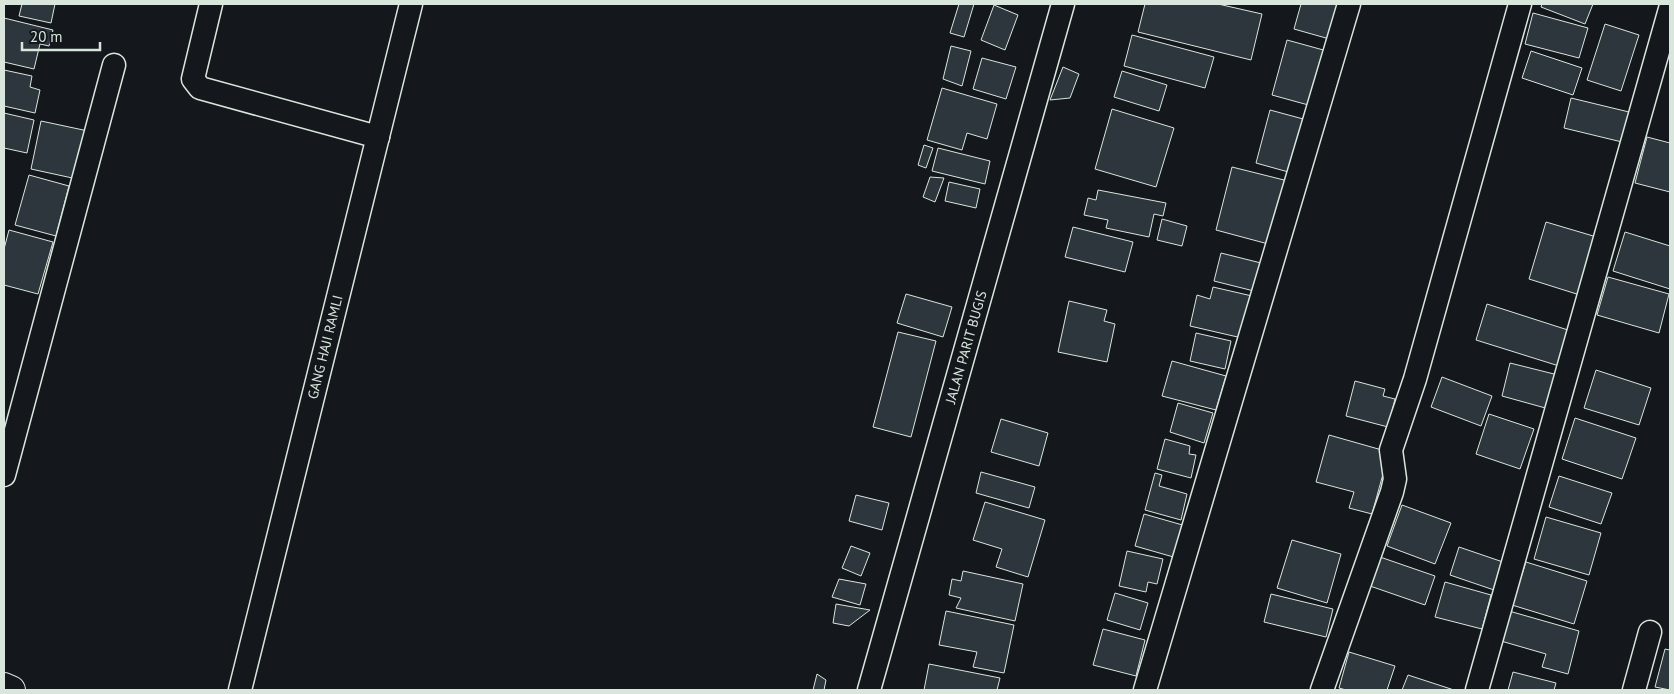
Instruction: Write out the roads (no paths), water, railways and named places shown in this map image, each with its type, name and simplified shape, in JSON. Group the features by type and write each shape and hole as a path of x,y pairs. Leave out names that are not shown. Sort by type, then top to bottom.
{"main road":[{"path":"4,688 11,690"}],"street":[{"path":"211,4 193,79 200,88 378,137"},
{"name":"GANG HAJI RAMLI","path":"240,690 411,4"},
{"name":"JALAN PARIT BUGIS","path":"869,690 1063,4"},
{"path":"1145,690 1349,4"},
{"path":"1322,690 1392,492 1395,479 1391,450 1415,379 1520,4"},
{"path":"1477,690 1670,9"},
{"path":"4,475 114,65"},
{"path":"1634,690 1650,632"}]}
